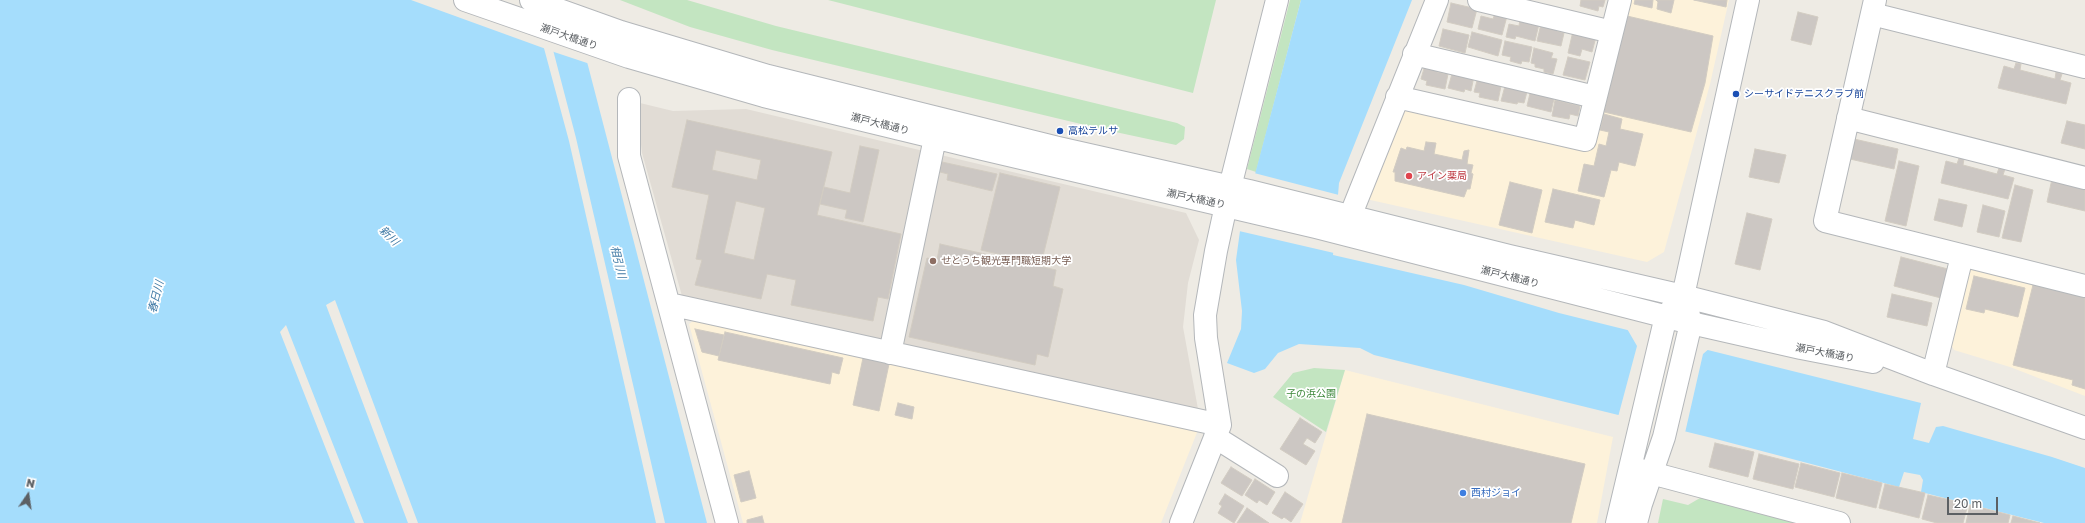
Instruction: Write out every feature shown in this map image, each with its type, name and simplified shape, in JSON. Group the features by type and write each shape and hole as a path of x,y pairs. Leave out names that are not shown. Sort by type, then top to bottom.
{"street":[{"name":"瀬戸大橋通り","path":"465,0 629,57 764,96 935,138 1238,198"},
{"name":"瀬戸大橋通り","path":"531,0 621,32 768,76 1058,148 1238,198 1342,224 1517,258 1683,296 1824,332 1933,374 2085,428"},
{"path":"1181,523 1217,431 1206,338 1205,314 1216,251 1238,198 1277,0"},
{"path":"1342,224 1437,0"},
{"path":"1479,0 1612,32"},
{"path":"1397,97 1585,140 1620,0"},
{"path":"1617,523 1664,325 1683,296 1748,0"},
{"path":"2085,67 1874,7 1825,221 2085,286"},
{"path":"1414,54 1595,97"},
{"path":"629,99 630,156 727,523"},
{"path":"1848,118 2085,178"},
{"path":"890,352 935,138"},
{"name":"瀬戸大橋通り","path":"1342,224 1664,325 1689,331 1801,348 1933,374"},
{"path":"1933,374 1962,256"},
{"path":"1636,523 1651,473 1664,437 1689,331 1683,296"},
{"path":"669,304 890,352 1217,431 1277,476"},
{"path":"1629,468 1839,523"}],"shaded area":[{"path":"1625,0 1729,0 1710,84 1664,252 1647,262 1366,199 1399,111 1407,106 1588,148"},
{"name":"せとうち観光専門職短期大学","path":"640,103 673,111 746,109 1186,213 1199,240 1188,283 1183,327 1198,409 682,296 642,153 637,111"},
{"path":"1974,267 2085,294 2085,396 2010,367 1954,350 1950,343 1968,270"},
{"path":"694,320 1198,430 1161,523 743,523 689,324"},
{"path":"1345,370 1613,437 1597,523 1300,523"}],"green space":[{"path":"620,0 687,0 776,26 1177,123 1185,127 1184,139 1176,145 1106,130 772,50 690,27"},
{"path":"828,0 1216,0 1193,93"},
{"path":"1290,0 1301,0 1256,172 1247,169"},
{"name":"子の浜公園","path":"1314,368 1345,370 1326,432 1273,397 1293,373"},
{"path":"1700,498 1709,498 1805,523 1658,523 1663,499 1688,505"}],"water":[{"path":"0,0 531,0 569,141 656,523 418,523 335,300 326,305 408,523 364,523 286,325 280,332 355,523 0,523"},
{"name":"相引川","path":"540,0 585,54 707,523 665,523 576,138"},
{"path":"1301,0 1412,0 1339,183 1333,255 1464,285 1559,313 1921,403 1913,439 1929,443 1936,427 1943,426 2085,468 2085,523 2044,523 1921,492 1923,480 1920,475 1904,472 1899,487 1712,438 1374,355 1360,348 1299,344 1278,353 1265,369 1254,373 1227,363 1241,329 1242,311 1236,260 1240,231"}],"pier":[{"path":"411,0 489,0 537,17 546,49"},
{"path":"499,0 533,0 536,13"},
{"path":"542,19 581,31 590,64 551,51"},
{"path":"1254,173 1339,195 1334,253 1239,231"},
{"path":"1626,327 1710,348 1703,354 1685,433 1618,417 1637,346"}],"building":[{"path":"1581,0 1605,0 1603,7 1599,6 1598,11 1580,6"},
{"path":"1635,0 1653,0 1652,8 1634,4"},
{"path":"1656,0 1674,0 1671,13 1657,9 1658,2"},
{"path":"1694,0 1727,0 1726,7"},
{"path":"1451,3 1477,9 1472,28 1447,22"},
{"path":"1798,12 1818,17 1811,45 1791,40"},
{"path":"1495,13 1507,16 1502,35 1478,29 1481,16 1493,19"},
{"path":"1627,16 1713,36 1705,83 1691,132 1604,112"},
{"path":"1520,19 1539,24 1535,41 1516,36 1515,39 1506,37 1509,24 1519,26"},
{"path":"1541,24 1558,28 1557,31 1564,33 1561,46 1537,41"},
{"path":"1443,29 1469,35 1465,53 1439,46"},
{"path":"1573,31 1596,37 1592,52 1582,49 1580,56 1568,53"},
{"path":"1472,32 1502,40 1498,56 1468,47"},
{"path":"1505,41 1532,47 1529,62 1522,61 1521,64 1510,61 1511,57 1502,55"},
{"path":"1534,48 1553,53 1551,58 1557,59 1553,74 1544,72 1544,69 1535,67 1535,64 1531,63"},
{"path":"1568,57 1590,62 1585,80 1563,75"},
{"path":"2016,63 2021,64 2020,70 2055,79 2056,72 2062,74 2060,80 2071,83 2066,104 1998,88 2004,66 2014,69"},
{"path":"1425,65 1438,68 1437,72 1448,74 1445,89 1426,85 1427,81 1421,79"},
{"path":"1452,74 1474,76 1471,91 1465,89 1464,92 1448,88"},
{"path":"1478,77 1491,80 1490,84 1501,86 1498,101 1479,97 1480,93 1474,92"},
{"path":"1505,86 1528,88 1524,103 1518,102 1517,104 1501,101"},
{"path":"1531,89 1555,94 1551,112 1527,106"},
{"path":"1555,100 1580,106 1578,116 1570,114 1569,119 1552,116"},
{"path":"1604,114 1622,119 1620,129 1643,134 1635,166 1619,162 1617,171 1611,170 1604,197 1578,191 1584,164 1594,166 1599,144 1606,146 1609,132 1600,130"},
{"path":"687,120 832,152 817,215 901,234 888,299 878,297 873,321 791,305 796,280 767,274 761,299 695,285 702,260 696,259 709,195 672,187","holes":["716,150 761,160 757,180 712,170","736,201 765,208 754,260 724,253"]},
{"path":"2067,121 2085,125 2085,149 2061,143"},
{"path":"1854,139 1898,149 1894,169 1850,159"},
{"path":"1426,142 1436,143 1434,154 1462,160 1464,151 1469,150 1467,164 1473,165 1471,173 1473,174 1470,189 1467,189 1464,197 1395,181 1395,172 1393,172 1401,148 1406,150 1407,147 1424,151"},
{"path":"860,146 879,150 863,222 845,218 847,210 820,204 824,187 850,193"},
{"path":"1755,149 1786,155 1779,183 1749,177"},
{"path":"1959,158 1964,159 1963,165 1997,174 1999,168 2005,169 2003,175 2014,178 2008,199 1941,183 1946,161 1957,164"},
{"path":"1899,161 1919,166 1906,226 1885,221"},
{"path":"942,162 997,174 992,191 947,180 948,174 940,172"},
{"path":"1000,173 1060,187 1041,264 981,250"},
{"path":"2052,179 2085,187 2085,211 2047,202"},
{"path":"1510,182 1542,190 1532,233 1499,225"},
{"path":"2015,185 2033,190 2021,242 2002,238"},
{"path":"1553,189 1600,200 1594,225 1575,220 1573,228 1545,222"},
{"path":"1939,199 1967,205 1962,227 1934,220"},
{"path":"1983,205 2005,211 1999,237 1977,232"},
{"path":"1747,213 1772,219 1760,270 1735,264"},
{"path":"940,244 1056,270 1053,286 1063,289 1048,357 1037,354 1035,365 909,337 927,258 937,260"},
{"path":"1901,257 1952,270 1945,299 1894,286"},
{"path":"1974,276 2025,288 2018,317 1985,309 1984,313 1966,309"},
{"path":"2033,285 2085,297 2085,389 2072,385 2073,380 2013,365"},
{"path":"1892,294 1932,303 1927,326 1887,317"},
{"path":"695,329 724,335 719,356 702,352"},
{"path":"725,332 843,358 839,374 832,372 830,384 718,360"},
{"path":"863,358 889,364 879,411 853,405"},
{"path":"898,403 914,407 912,419 895,415"},
{"name":"西村ジョイ","path":"1367,414 1585,464 1571,523 1342,523"},
{"path":"1300,418 1322,432 1315,443 1307,438 1303,444 1315,451 1306,465 1280,449"},
{"path":"1715,443 1754,452 1748,477 1709,467"},
{"path":"1759,454 1799,464 1793,489 1753,479"},
{"path":"1801,463 1840,473 1834,497 1795,487"},
{"path":"1231,467 1252,480 1242,496 1221,483"},
{"path":"749,471 756,498 741,502 734,475"},
{"path":"1842,473 1882,483 1876,508 1836,498"},
{"path":"1255,479 1275,492 1267,505 1259,500 1257,503 1245,495"},
{"path":"1885,484 1925,493 1919,518 1879,508"},
{"path":"1285,492 1303,504 1291,522 1284,517 1282,519 1272,513"},
{"path":"1225,494 1244,506 1234,523 1218,513 1222,506 1219,504"},
{"path":"1928,495 1968,504 1963,523 1937,523 1922,519"},
{"path":"1970,505 2010,515 2008,523 1966,523"},
{"path":"1247,508 1269,523 1237,523"},
{"path":"762,516 764,523 747,523 747,520"},
{"path":"2013,516 2040,523 2011,523"}],"place":[{"name":"シーサイドテニスクラブ前","path":"1736,94"},
{"name":"高松テルサ","path":"1060,131"},
{"name":"アイン薬局","path":"1409,176"},
{"name":"せとうち観光専門職短期大学","path":"933,261"},
{"name":"西村ジョイ","path":"1463,493"}],"water label":[{"name":"新川","path":"389,236"},
{"name":"春日川","path":"156,297"}]}
